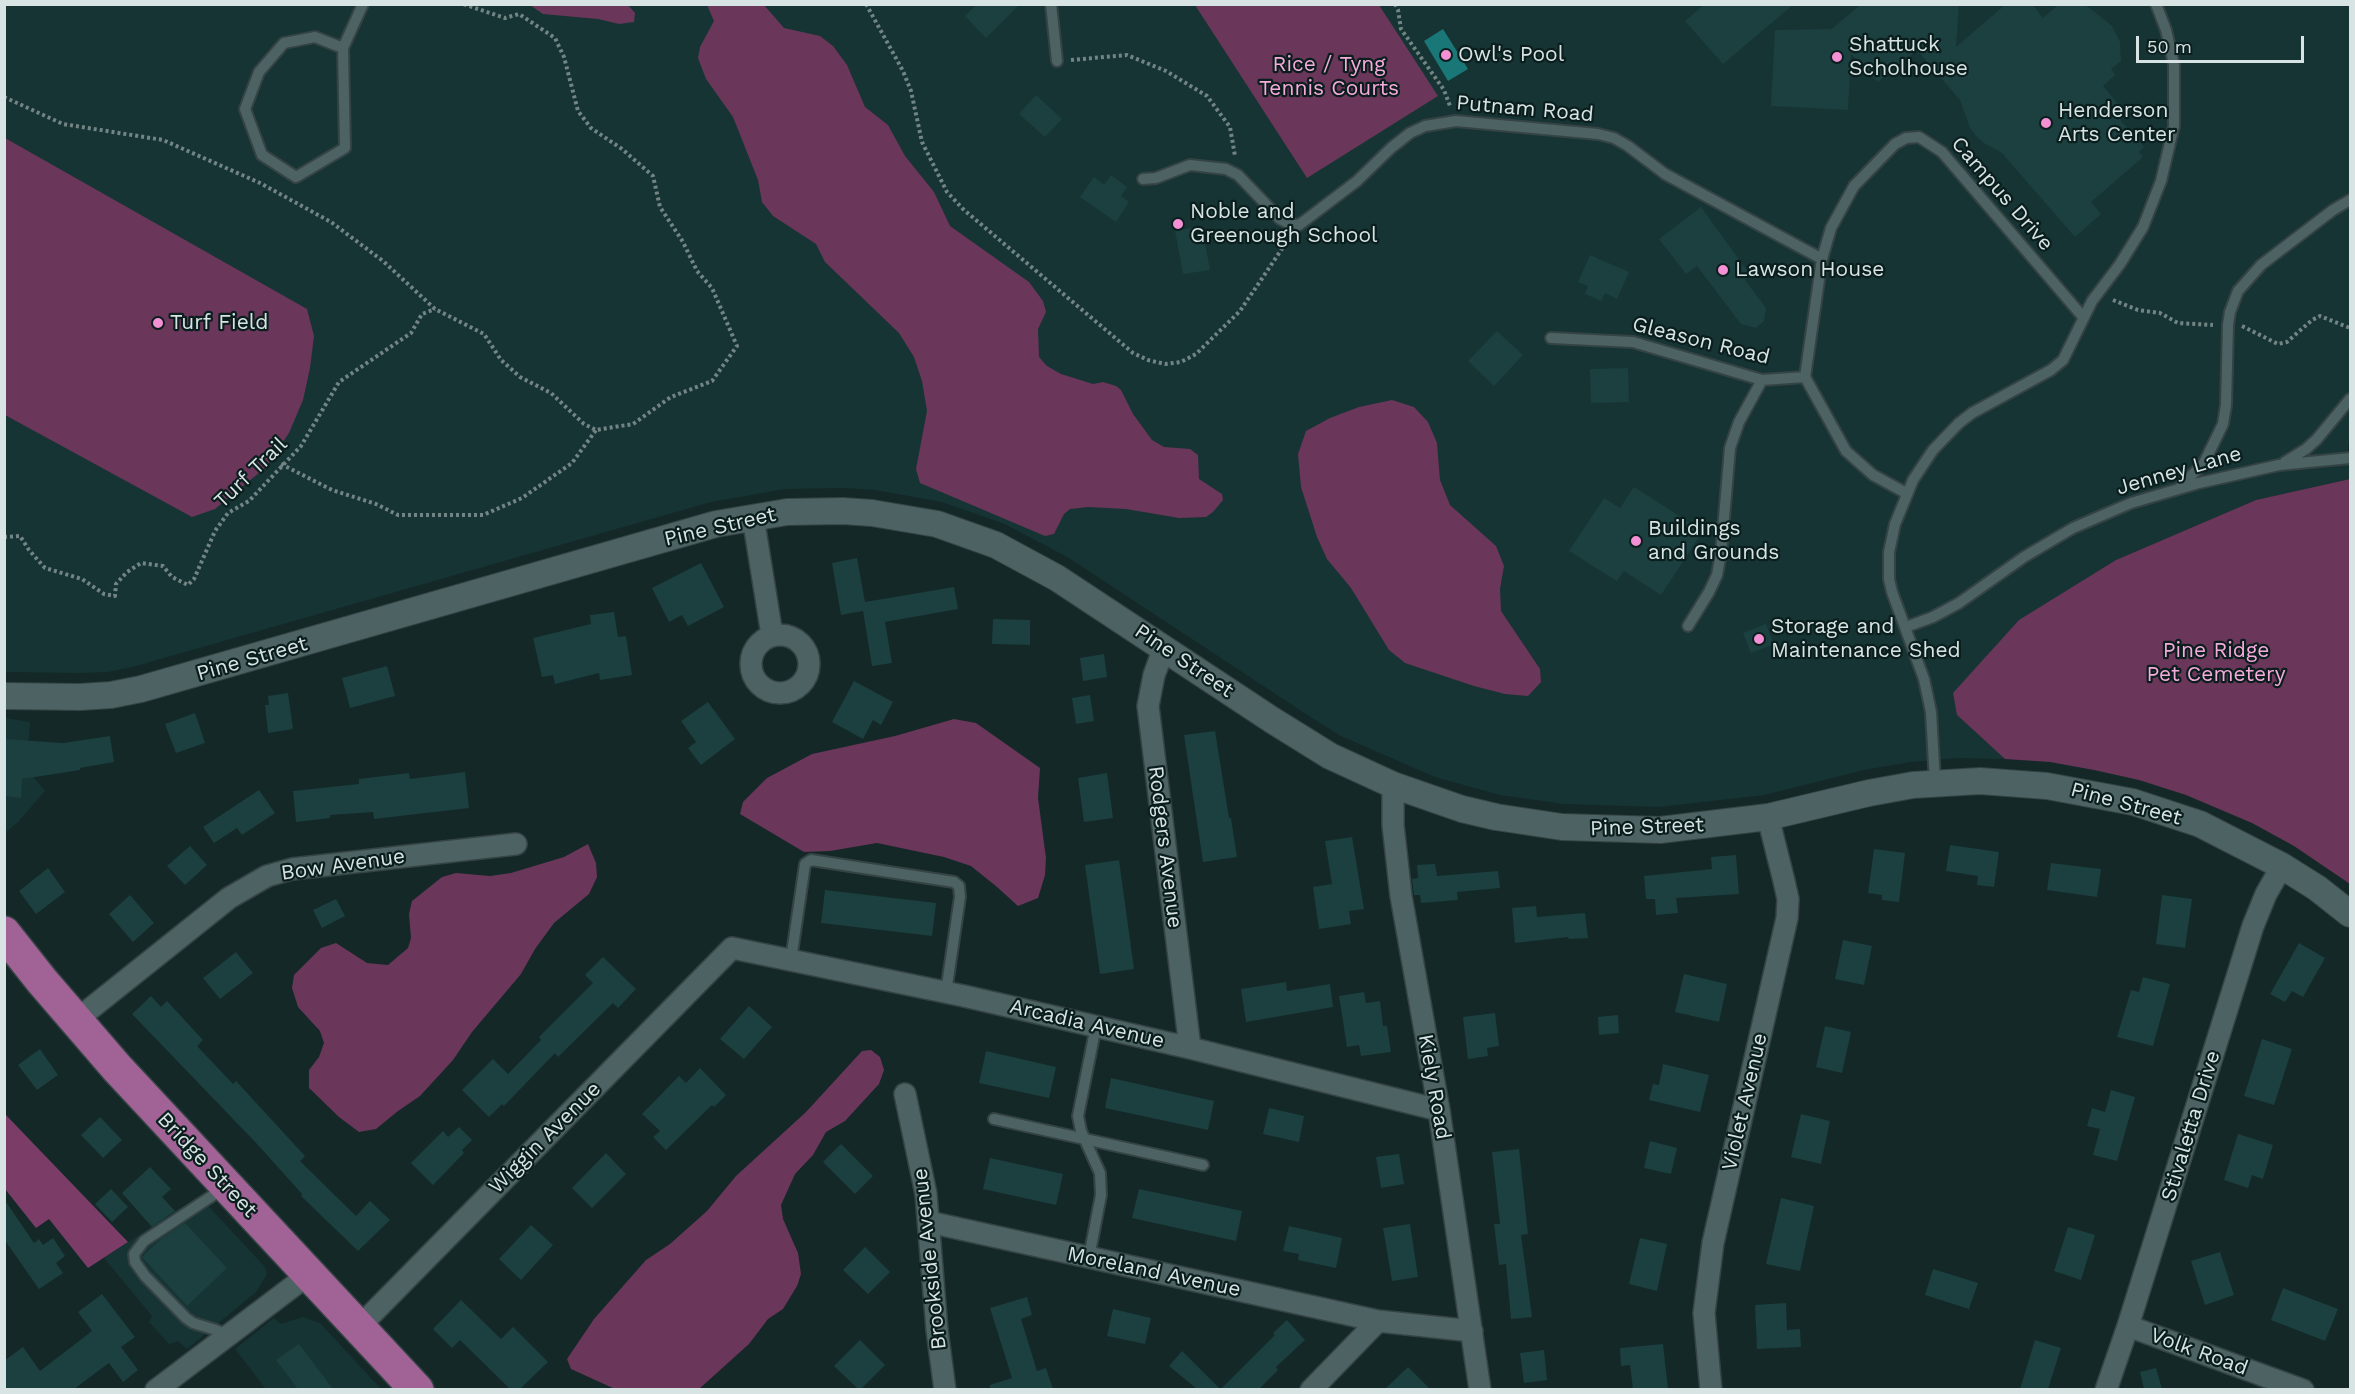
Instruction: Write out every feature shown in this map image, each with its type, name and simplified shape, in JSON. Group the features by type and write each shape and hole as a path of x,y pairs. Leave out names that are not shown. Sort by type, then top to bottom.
{"main road":[{"name":"Bridge Street","path":"4,933 75,1021 308,1275 417,1389"}],"street":[{"name":"Pine Street","path":"4,696 101,695 152,687 684,533 753,517 787,512 843,511 904,518 965,533 996,545 1027,560 1330,756 1393,785 1462,809 1496,817 1562,827 1660,830 1768,817 1869,793 1935,782 1980,781 2069,789 2121,799 2200,825 2282,866 2318,888 2350,914"},
{"path":"753,517 772,635"},
{"name":"Rodgers Avenue","path":"1164,648 1154,675 1148,706 1190,1048"},
{"name":"Kiely Road","path":"1393,785 1393,825 1401,896 1439,1110 1480,1389"},
{"name":"Violet Avenue","path":"1711,1389 1704,1313 1711,1255 1787,918 1788,899 1768,817"},
{"name":"Bow Avenue","path":"75,1021 229,898 267,876 292,869 516,844"},
{"name":"Stivaletta Drive","path":"2106,1389 2128,1326 2253,926 2266,894 2282,866"},
{"name":"Arcadia Avenue","path":"732,948 946,992 1096,1026 1439,1110"},
{"name":"Wiggin Avenue","path":"358,1328 732,948"},
{"name":"Brookside Avenue","path":"904,1094 926,1194 935,1310 945,1389"},
{"name":"Moreland Avenue","path":"929,1222 1378,1321 1472,1331"},
{"path":"156,1389 308,1275"},
{"path":"1311,1389 1378,1321"},
{"name":"Volk Road","path":"2128,1326 2303,1389"}],"lane":[{"path":"344,48 315,37 284,43 259,72 245,109 262,155 296,177 345,148 344,48 363,4"},
{"path":"1051,4 1057,61"},
{"path":"1935,782 1928,694 1920,663 1892,592 1889,566 1895,524 1906,493 1923,464 1959,423 1972,413 2051,370 2063,360 2083,317 2143,227 2154,204 2169,153 2174,126 2174,64 2166,30 2156,4"},
{"name":"Putnam Road","path":"1299,225 1358,181 1390,148 1410,133 1425,126 1456,121 1598,134 1614,138 1665,174 1822,260"},
{"name":"Campus Drive","path":"1805,377 1822,260 1831,228 1854,186 1894,144 1906,138 1919,137 1942,152 2083,317"},
{"path":"1143,179 1156,178 1190,165 1226,169 1238,175 1280,219 1289,224 1299,225"},
{"path":"2177,489 2204,463 2223,424 2226,405 2229,312 2238,291 2261,265 2332,210 2350,200"},
{"name":"Gleason Road","path":"1551,338 1633,342 1762,380 1805,377"},
{"path":"1805,377 1846,451 1873,475 1906,493"},
{"path":"1688,626 1717,575 1721,554 1730,447 1739,422 1762,380"},
{"path":"2279,465 2311,444 2350,399"},
{"name":"Jenney Lane","path":"1906,627 1947,611 2024,557 2073,528 2131,503 2177,489 2279,465 2350,458"},
{"path":"791,960 805,864 811,860 954,882 959,886 960,897 946,992"},
{"path":"1089,1257 1101,1195 1100,1173 1081,1131 1078,1116 1096,1026"},
{"path":"994,1119 1203,1165"},
{"path":"227,1186 144,1241 134,1254 135,1262 145,1276 186,1318 227,1336"}],"path":[{"path":"4,97 63,124 163,140 260,183 331,222 383,261 435,309 483,334 501,360 520,377 551,393 584,424 596,430 633,424 671,397 712,381 737,346 712,288 697,271 683,242 660,207 653,176 622,149 591,128 578,111 564,57 555,38 519,14 504,18 463,4"},
{"path":"866,4 903,71 911,91 922,142 947,192 963,209 1133,353 1165,364 1181,362 1196,354 1240,311 1299,225"},
{"path":"1395,4 1401,29 1444,90 1456,121"},
{"path":"1057,61 1127,55 1166,71 1207,96 1230,127 1238,175"},
{"path":"2113,300 2138,310 2160,314 2178,323 2214,325"},
{"name":"Turf Trail","path":"4,537 20,536 45,568 82,579 104,594 115,596 116,584 127,572 141,563 162,566 172,577 188,585 194,579 215,531 228,513 249,501 301,446 339,382 411,333 422,314 435,309"},
{"path":"2240,325 2278,344 2287,342 2312,320 2320,316 2350,328"},
{"path":"282,465 332,490 376,504 398,514 483,515 522,498 572,463 596,430"}],"shaded area":[{"name":"Noble and Greenough School","path":"4,5 2350,5 2350,444 2348,445 2350,479 2256,500 2116,560 1957,715 2005,759 1957,758 1911,762 1864,770 1764,795 1659,807 1564,804 1500,795 1435,777 1341,736 1069,558 1005,524 942,502 875,490 785,489 711,502 136,666 108,672 5,672"},
{"path":"5,718 30,722 27,764 32,775 45,791 18,822 5,833"},
{"path":"5,1114 128,1242 88,1268 49,1219 36,1228 5,1189"},
{"path":"199,1196 265,1267 267,1274 256,1292 187,1349 178,1341 169,1344 149,1322 152,1316 104,1258"},
{"path":"303,1317 320,1323 381,1389 266,1389 235,1349 274,1318 281,1324"}],"green space":[{"path":"530,5 628,5 635,13 634,22 619,24 598,19 543,14"},
{"path":"707,5 764,5 784,28 820,36 833,46 847,65 865,107 888,125 905,156 934,192 950,226 1029,282 1043,301 1046,312 1038,329 1039,357 1047,366 1061,374 1093,384 1103,382 1116,386 1121,390 1133,414 1152,440 1164,447 1190,449 1198,455 1199,479 1222,494 1223,500 1213,512 1206,517 1179,518 1126,509 1088,507 1070,509 1064,514 1054,534 1045,536 920,483 916,469 927,411 922,381 914,357 899,333 825,262 816,244 773,216 762,202 758,180 733,117 706,79 698,58 700,47 714,21"},
{"name":"Rice / Tyng Tennis Courts","path":"1195,5 1379,5 1438,96 1307,178"},
{"name":"Turf Field","path":"5,138 307,309 314,336 310,368 303,400 289,433 265,468 215,509 192,517 5,415"},
{"path":"1392,400 1414,407 1428,422 1437,443 1440,480 1450,505 1496,546 1504,566 1500,589 1501,611 1540,669 1541,682 1528,696 1505,694 1474,686 1405,663 1389,650 1351,588 1327,559 1317,537 1301,487 1298,454 1306,431 1330,418 1359,407"},
{"name":"Pine Ridge Pet Cemetery","path":"2350,479 2350,884 2294,846 2252,823 2186,795 2139,780 2094,770 2050,762 2005,759 1957,715 1953,693 2019,620 2116,560 2256,500"},
{"path":"954,719 976,723 1040,768 1038,798 1046,858 1045,875 1038,898 1018,906 971,866 944,857 877,843 830,851 804,852 740,814 743,802 767,778 812,754 895,736"},
{"path":"588,844 596,863 597,877 589,894 554,923 535,949 521,974 472,1032 453,1060 420,1096 376,1129 359,1132 339,1117 309,1088 309,1070 319,1057 324,1043 320,1031 298,1007 292,988 294,975 321,948 336,943 367,963 388,965 408,948 411,938 409,914 412,901 442,877 456,873 490,876 511,873 564,857"},
{"path":"871,1050 880,1057 884,1070 879,1084 845,1121 826,1132 813,1155 795,1174 781,1205 783,1219 798,1253 801,1274 797,1286 783,1309 768,1319 749,1344 699,1389 615,1389 571,1369 567,1359 594,1319 646,1260 670,1244 707,1211 736,1176 806,1112 862,1051"}],"water":[{"name":"Owl's Pool","path":"1443,29 1468,69 1448,81 1424,41"}],"building":[{"path":"977,4 1020,4 986,38 965,16"},
{"path":"1705,4 1794,4 1723,64 1685,21"},
{"name":"Henderson Arts Center","path":"1861,4 1959,4 1956,47 2006,4 2032,4 2043,18 2059,4 2083,4 2112,26 2120,42 2121,61 2111,69 2115,75 2103,86 2124,111 2117,116 2144,147 2139,152 2143,157 2091,202 2101,214 2075,237 2002,153 1977,137 1970,128 1960,100 1917,50 1878,82 1851,54 1848,110 1771,106 1775,30 1832,29"},
{"path":"1036,95 1062,119 1045,137 1019,114"},
{"path":"1111,175 1127,187 1121,196 1129,202 1116,222 1080,197 1094,177 1104,185"},
{"name":"Lawson House","path":"1701,207 1751,276 1745,280 1766,308 1764,321 1756,328 1741,324 1697,266 1686,274 1659,239"},
{"path":"1202,226 1210,270 1183,274 1175,231"},
{"path":"1590,255 1629,272 1617,299 1605,293 1601,301 1585,294 1588,286 1578,282"},
{"path":"1497,331 1523,355 1494,386 1468,361"},
{"path":"1628,368 1629,402 1591,403 1590,369"},
{"name":"Buildings and Grounds","path":"1634,487 1703,531 1661,595 1624,571 1617,581 1569,551 1604,498 1620,508"},
{"path":"857,558 865,602 954,587 958,609 885,622 892,663 872,666 863,611 841,615 832,563"},
{"path":"701,563 724,607 688,626 682,615 669,622 652,588"},
{"path":"614,612 618,637 626,636 632,675 600,680 599,673 555,684 553,675 542,677 533,638 591,624 590,615"},
{"path":"993,619 1030,620 1030,645 992,644"},
{"name":"Storage and Maintenance Shed","path":"1766,624 1774,644 1751,653 1743,633"},
{"path":"1104,654 1107,677 1083,681 1080,658"},
{"path":"387,666 395,696 350,708 342,678"},
{"path":"854,681 893,702 881,725 873,720 863,739 832,722"},
{"path":"288,693 293,729 268,733 265,705 269,705 268,696"},
{"path":"1090,695 1094,721 1076,724 1072,698"},
{"path":"708,702 735,739 701,765 688,748 696,742 681,721"},
{"path":"195,713 205,743 176,753 165,724"},
{"path":"1215,731 1237,857 1203,862 1184,735"},
{"path":"110,736 114,762 22,779 21,798 4,796 4,739 63,743"},
{"path":"465,772 469,808 374,819 373,812 330,815 330,818 296,822 293,791 359,784 359,779 409,773 410,779"},
{"path":"1107,773 1113,818 1084,822 1078,778"},
{"path":"259,790 275,813 242,835 237,828 214,843 203,827"},
{"path":"1352,837 1364,909 1349,911 1351,924 1319,929 1313,887 1332,884 1325,841"},
{"path":"1950,845 1999,852 1994,887 1977,885 1978,876 1946,871"},
{"path":"190,846 207,865 185,885 167,866"},
{"path":"1874,849 1905,853 1899,902 1882,900 1882,895 1868,893"},
{"path":"1736,855 1739,894 1676,898 1678,913 1656,915 1655,899 1646,899 1644,876 1712,869 1711,857"},
{"path":"1119,860 1134,969 1100,974 1085,865"},
{"path":"2051,863 2101,869 2097,897 2047,890"},
{"path":"1435,864 1437,876 1498,871 1500,888 1457,892 1458,900 1421,903 1420,895 1414,895 1412,879 1418,878 1417,865"},
{"path":"48,868 65,892 36,914 19,891"},
{"path":"825,890 936,903 932,936 821,923"},
{"path":"130,895 154,923 133,942 109,914"},
{"path":"2162,895 2192,899 2185,948 2156,944"},
{"path":"336,899 345,916 322,928 313,910"},
{"path":"1536,906 1537,917 1585,913 1588,938 1569,939 1568,937 1515,943 1512,908"},
{"path":"1843,940 1872,946 1864,985 1835,979"},
{"path":"2299,943 2325,958 2303,997 2292,991 2285,1002 2270,994"},
{"path":"236,952 253,973 220,999 203,978"},
{"path":"603,957 636,989 618,1008 613,1003 558,1057 555,1053 504,1106 502,1104 489,1117 462,1090 493,1059 508,1074 541,1040 539,1037 593,983 585,975"},
{"path":"1684,974 1727,984 1719,1022 1675,1012"},
{"path":"2143,977 2170,984 2153,1046 2117,1037 2131,990 2139,992"},
{"path":"1286,982 1287,991 1330,984 1333,1007 1246,1022 1241,989"},
{"path":"1364,992 1366,1003 1380,1001 1383,1026 1387,1026 1391,1052 1361,1056 1359,1045 1347,1047 1339,996"},
{"path":"151,996 161,1007 167,1001 203,1040 197,1046 233,1084 236,1081 305,1156 300,1161 356,1216 370,1201 390,1220 358,1251 301,1196 302,1194 258,1145 132,1014"},
{"path":"749,1006 772,1027 744,1059 720,1039"},
{"path":"1495,1013 1499,1046 1487,1048 1488,1056 1468,1059 1463,1017"},
{"path":"1618,1015 1619,1033 1599,1035 1598,1017"},
{"path":"1825,1026 1851,1032 1842,1073 1816,1067"},
{"path":"2262,1039 2292,1049 2274,1105 2244,1096"},
{"path":"40,1049 58,1075 37,1090 18,1065"},
{"path":"986,1051 1056,1067 1049,1098 979,1083"},
{"path":"1663,1064 1709,1075 1700,1112 1649,1100 1653,1084 1659,1085"},
{"path":"700,1068 726,1095 714,1107 712,1105 666,1150 653,1137 660,1131 642,1114 679,1076 686,1083"},
{"path":"1111,1078 1214,1101 1208,1130 1105,1108"},
{"path":"2111,1090 2135,1097 2117,1161 2093,1155 2100,1129 2087,1126 2092,1108 2105,1112"},
{"path":"1269,1108 1304,1116 1299,1142 1263,1134"},
{"path":"1801,1114 1830,1121 1821,1164 1791,1157"},
{"path":"100,1117 122,1140 103,1158 81,1135"},
{"path":"459,1127 472,1140 462,1150 464,1153 433,1185 411,1163 443,1131 448,1137"},
{"path":"2238,1134 2273,1145 2263,1179 2252,1175 2248,1188 2224,1180"},
{"path":"1650,1141 1677,1148 1671,1174 1644,1168"},
{"path":"841,1144 873,1176 855,1194 823,1162"},
{"path":"1519,1149 1528,1234 1521,1235 1532,1317 1511,1319 1506,1264 1499,1265 1494,1224 1500,1224 1492,1152"},
{"path":"606,1153 626,1174 592,1208 572,1188"},
{"path":"1399,1154 1404,1184 1381,1188 1376,1157"},
{"path":"990,1158 1063,1174 1056,1205 983,1189"},
{"path":"150,1167 171,1189 162,1197 175,1211 152,1227 122,1193"},
{"path":"111,1189 128,1207 112,1222 95,1204"},
{"path":"1139,1189 1242,1211 1236,1241 1132,1218"},
{"path":"1781,1198 1814,1206 1800,1271 1766,1264"},
{"path":"4,1199 34,1243 39,1239 43,1245 53,1238 65,1256 56,1263 63,1273 39,1289 4,1239"},
{"path":"185,1223 227,1268 187,1306 142,1257 162,1238"},
{"path":"1410,1224 1418,1277 1392,1281 1383,1228"},
{"path":"531,1225 553,1245 521,1280 499,1259"},
{"path":"1289,1226 1342,1238 1336,1268 1298,1260 1299,1254 1283,1251"},
{"path":"2068,1227 2095,1235 2081,1280 2054,1271"},
{"path":"1640,1238 1667,1244 1657,1291 1629,1284"},
{"path":"865,1247 890,1272 868,1294 843,1270"},
{"path":"2220,1252 2234,1295 2205,1305 2191,1261"},
{"path":"1933,1269 1978,1283 1969,1309 1925,1295"},
{"path":"2283,1288 2338,1309 2325,1341 2271,1320"},
{"path":"102,1294 135,1337 121,1347 138,1370 123,1382 109,1363 74,1389 4,1389 4,1361 23,1347 40,1371 92,1331 78,1312"},
{"path":"1027,1297 1032,1315 1021,1319 1037,1371 1046,1368 1053,1389 990,1389 990,1385 1012,1378 990,1308"},
{"path":"461,1300 501,1339 513,1327 548,1362 520,1389 510,1389 460,1340 452,1348 433,1329"},
{"path":"1786,1303 1787,1330 1800,1329 1801,1347 1757,1349 1755,1305"},
{"path":"1113,1309 1151,1318 1145,1344 1107,1336"},
{"path":"1287,1320 1305,1340 1276,1367 1278,1370 1259,1389 1221,1389 1275,1335 1273,1333"},
{"path":"860,1340 885,1365 861,1389 858,1389 834,1366"},
{"path":"2035,1340 2061,1348 2048,1389 2020,1389"},
{"path":"299,1344 333,1389 298,1389 276,1360"},
{"path":"1663,1344 1668,1389 1633,1389 1630,1365 1621,1366 1620,1348"},
{"path":"1544,1350 1547,1380 1524,1383 1520,1353"},
{"path":"1182,1351 1220,1389 1197,1389 1169,1366"},
{"path":"1408,1367 1430,1389 1385,1389"},
{"path":"2156,1368 2162,1389 2144,1389 2140,1372"}],"place":[{"name":"Owl's Pool","path":"1446,55"},
{"name":"Shattuck Scholhouse","path":"1837,57"},
{"name":"Henderson Arts Center","path":"2046,123"},
{"name":"Noble and Greenough School","path":"1178,224"},
{"name":"Lawson House","path":"1723,270"},
{"name":"Turf Field","path":"158,323"},
{"name":"Buildings and Grounds","path":"1636,541"},
{"name":"Storage and Maintenance Shed","path":"1759,639"}]}
